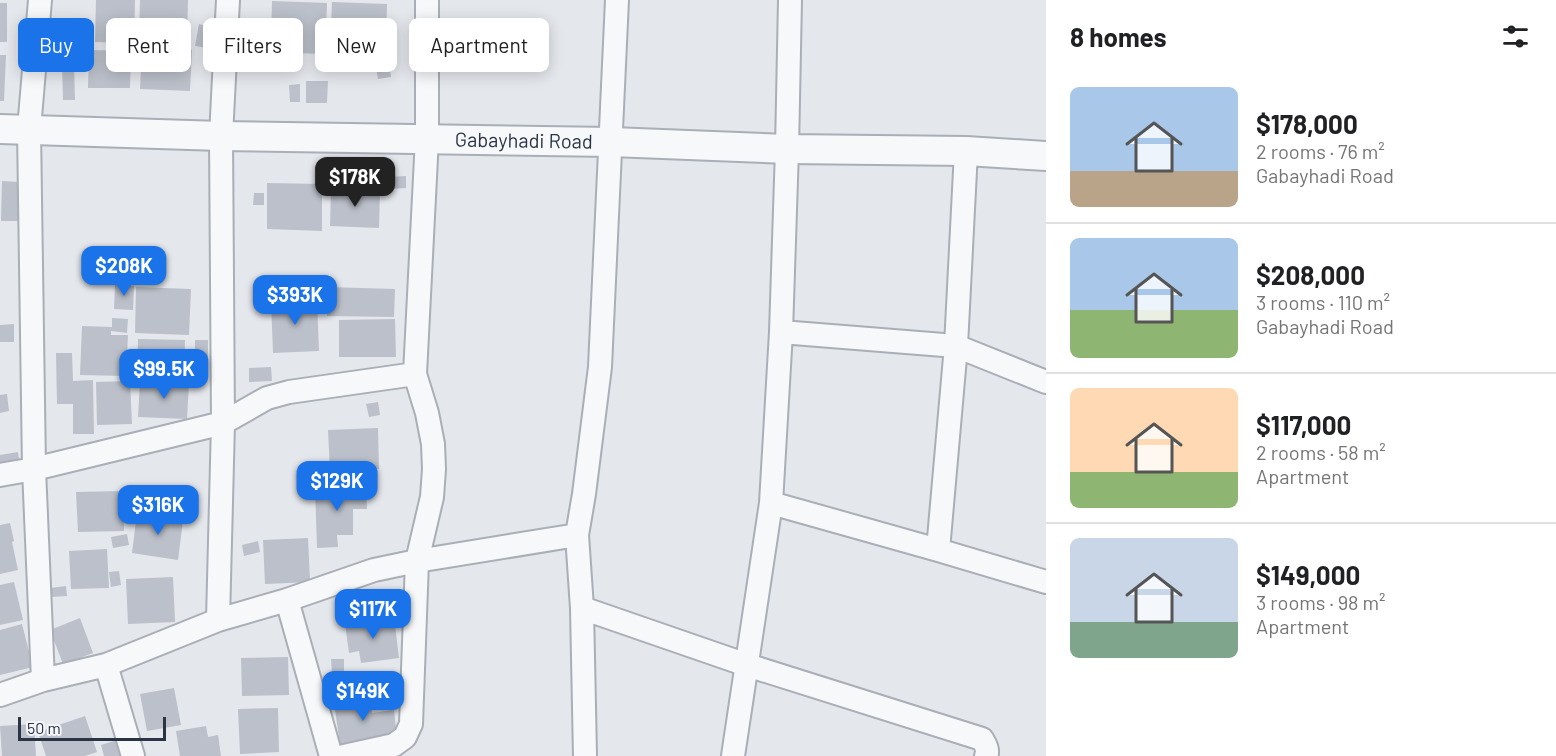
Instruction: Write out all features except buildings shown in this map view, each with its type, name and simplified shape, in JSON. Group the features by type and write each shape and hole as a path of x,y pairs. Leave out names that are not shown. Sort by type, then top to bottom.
{"street":[{"path":"40,0 29,129 34,469 43,680"},
{"path":"218,620 223,423 221,136 228,0"},
{"path":"344,756 394,745 405,737 411,724 417,561 432,497 434,469 433,444 415,374 427,138 427,0"},
{"path":"585,756 582,608 577,535 600,367 617,0"},
{"path":"733,756 771,502 781,332 790,0"},
{"name":"Gabayhadi Road","path":"0,129 221,136 427,138 966,151 1046,156"},
{"path":"938,550 956,346 966,151"},
{"path":"781,332 956,346 1046,382"},
{"path":"0,475 34,469 223,423 267,398 289,392 415,374"},
{"path":"771,502 1046,582"},
{"path":"0,695 43,680 106,665 218,620 287,600 374,570 577,535"},
{"path":"287,600 332,756"},
{"path":"582,608 747,665 982,739 986,745 986,756"},
{"path":"106,665 133,756"}]}
